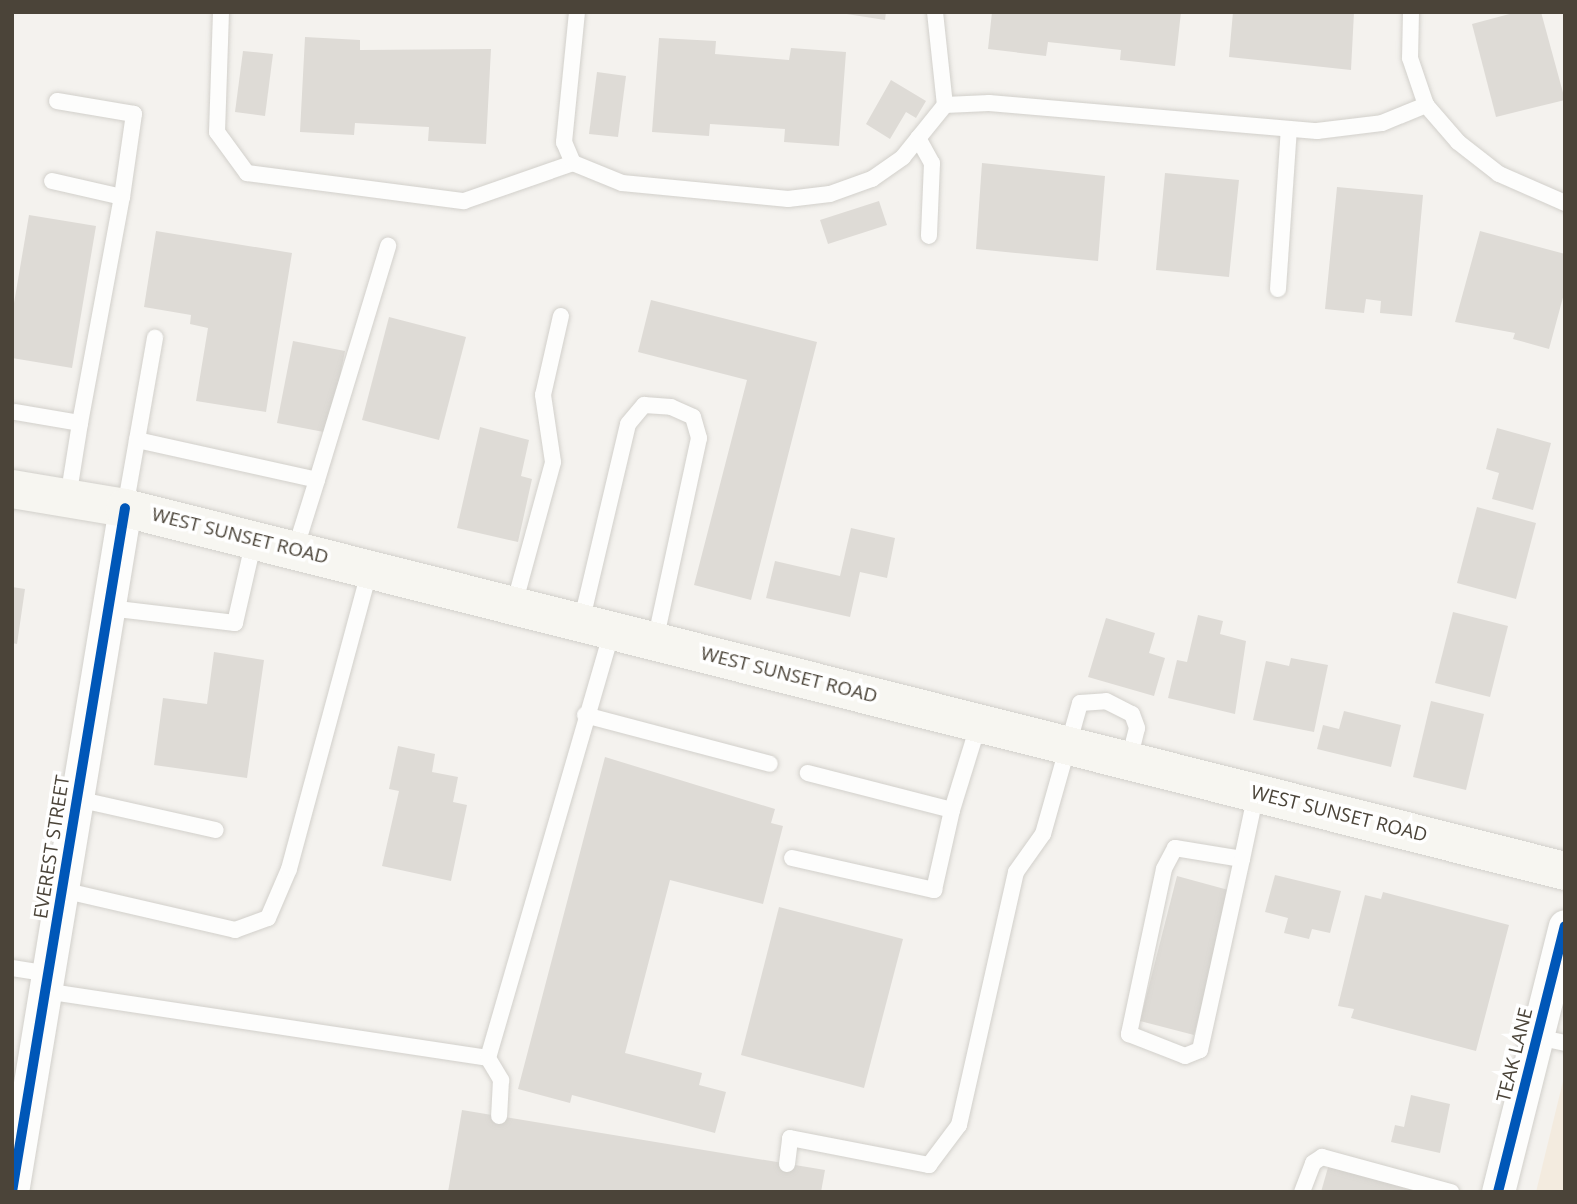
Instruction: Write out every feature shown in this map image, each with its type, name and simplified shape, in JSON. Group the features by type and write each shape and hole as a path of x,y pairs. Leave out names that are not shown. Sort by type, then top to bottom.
{"main road":[{"name":"WEST SUNSET ROAD","path":"12,489 125,508 1565,871"}],"street":[{"name":"EVEREST STREET","path":"14,1171 125,508"},
{"name":"TEAK LANE","path":"1498,1192 1551,1040 1565,926"}],"lane":[{"path":"221,12 217,132 247,173 464,201 573,163 622,183 788,199 830,194 872,179 918,138 946,105 989,103 1289,129 1382,123 1426,105"},
{"path":"573,163 564,142 577,12"},
{"path":"935,12 946,105"},
{"path":"1411,12 1410,58 1426,105 1458,142 1499,174 1565,203"},
{"path":"57,101 134,114 122,197 68,498"},
{"path":"1278,289 1289,129"},
{"path":"918,138 932,163 929,236"},
{"path":"52,181 122,197"},
{"path":"295,550 388,246"},
{"path":"514,606 553,462 543,395 561,316"},
{"path":"125,508 155,338"},
{"path":"499,1116 501,1080 488,1059 585,715 596,626 628,424 644,405 671,407 693,417 699,438 655,641"},
{"path":"15,412 80,424"},
{"path":"137,440 317,480"},
{"path":"109,608 235,623 254,540"},
{"path":"62,890 235,930 268,918 289,869 370,569"},
{"path":"787,1164 790,1138 929,1165 959,1125 1016,872 1043,834 1080,703 1119,704 1135,721 1129,761"},
{"path":"585,715 770,764"},
{"path":"793,858 934,890 952,810 979,723"},
{"path":"808,773 952,810"},
{"path":"1242,859 1175,848 1164,869 1129,1034 1185,1056 1200,1050 1242,859 1256,793"},
{"path":"77,799 216,830"},
{"path":"12,968 47,983 488,1059"},
{"path":"1302,1192 1313,1163 1322,1157 1451,1192"}],"shaded area":[{"path":"1565,1073 1565,1192 1536,1192"}],"building":[{"path":"834,12 886,12 885,20"},
{"path":"992,12 1181,12 1175,66 1120,60 1121,50 1048,42 1046,56 988,49"},
{"path":"1233,12 1354,12 1351,70 1229,57"},
{"path":"1517,12 1541,12 1565,100 1496,117 1472,24"},
{"path":"305,37 360,40 360,50 491,49 486,144 428,141 429,127 355,123 354,135 300,132"},
{"path":"659,38 716,41 715,54 789,60 791,48 846,52 839,146 784,142 785,129 710,124 709,136 652,132"},
{"path":"243,51 273,54 265,116 235,112"},
{"path":"597,72 626,76 618,137 589,134"},
{"path":"891,80 926,101 916,118 906,112 890,139 866,124"},
{"path":"982,163 1105,176 1098,261 976,249"},
{"path":"1165,173 1239,180 1229,277 1156,270"},
{"path":"1337,187 1423,195 1412,316 1380,313 1381,301 1366,299 1364,313 1325,309"},
{"path":"879,201 887,225 828,244 820,220"},
{"path":"29,215 96,226 72,368 12,358 12,315"},
{"path":"156,231 292,253 266,412 196,401 208,328 190,324 191,315 144,307"},
{"path":"1480,231 1565,254 1565,290 1549,349 1513,339 1515,333 1455,322"},
{"path":"651,300 817,342 751,600 694,585 747,380 638,352"},
{"path":"389,317 466,337 439,440 362,420"},
{"path":"293,341 345,351 329,433 277,423"},
{"path":"480,427 529,440 521,476 532,479 518,542 457,528"},
{"path":"1497,428 1551,443 1533,510 1492,499 1499,473 1486,469"},
{"path":"1477,507 1536,523 1516,599 1457,583"},
{"path":"851,528 895,538 887,578 860,572 850,617 766,598 775,561 840,576"},
{"path":"12,587 25,589 17,644 12,643"},
{"path":"1453,612 1508,626 1490,697 1435,683"},
{"path":"1198,615 1223,621 1220,634 1246,641 1235,714 1168,698 1177,660 1187,662"},
{"path":"1106,618 1155,633 1149,653 1165,658 1154,696 1088,677"},
{"path":"214,652 264,660 247,778 154,765 163,698 207,704"},
{"path":"1291,658 1328,665 1314,732 1253,720 1266,661 1289,666"},
{"path":"1431,701 1484,714 1466,790 1413,777"},
{"path":"1344,711 1401,725 1391,767 1317,749 1323,725 1339,729"},
{"path":"398,746 435,754 432,772 458,777 453,802 467,805 451,881 382,866 399,791 389,789"},
{"path":"605,757 775,809 771,823 783,826 763,904 670,880 625,1053 702,1073 699,1085 726,1092 715,1133 572,1095 570,1103 518,1089"},
{"path":"1275,875 1341,891 1330,933 1312,929 1309,939 1284,933 1288,918 1265,912"},
{"path":"1177,876 1232,891 1194,1035 1140,1021"},
{"path":"1383,892 1509,925 1476,1051 1351,1018 1354,1009 1338,1006 1365,895 1381,899"},
{"path":"779,907 903,939 864,1088 741,1055"},
{"path":"1411,1095 1450,1104 1440,1153 1391,1142 1395,1125 1404,1127"},
{"path":"462,1110 825,1170 821,1192 448,1192"},
{"path":"1329,1164 1422,1192 1321,1192"}],"cycle path":[{"path":"12,1192 125,508"},
{"path":"1498,1192 1565,926"}]}
